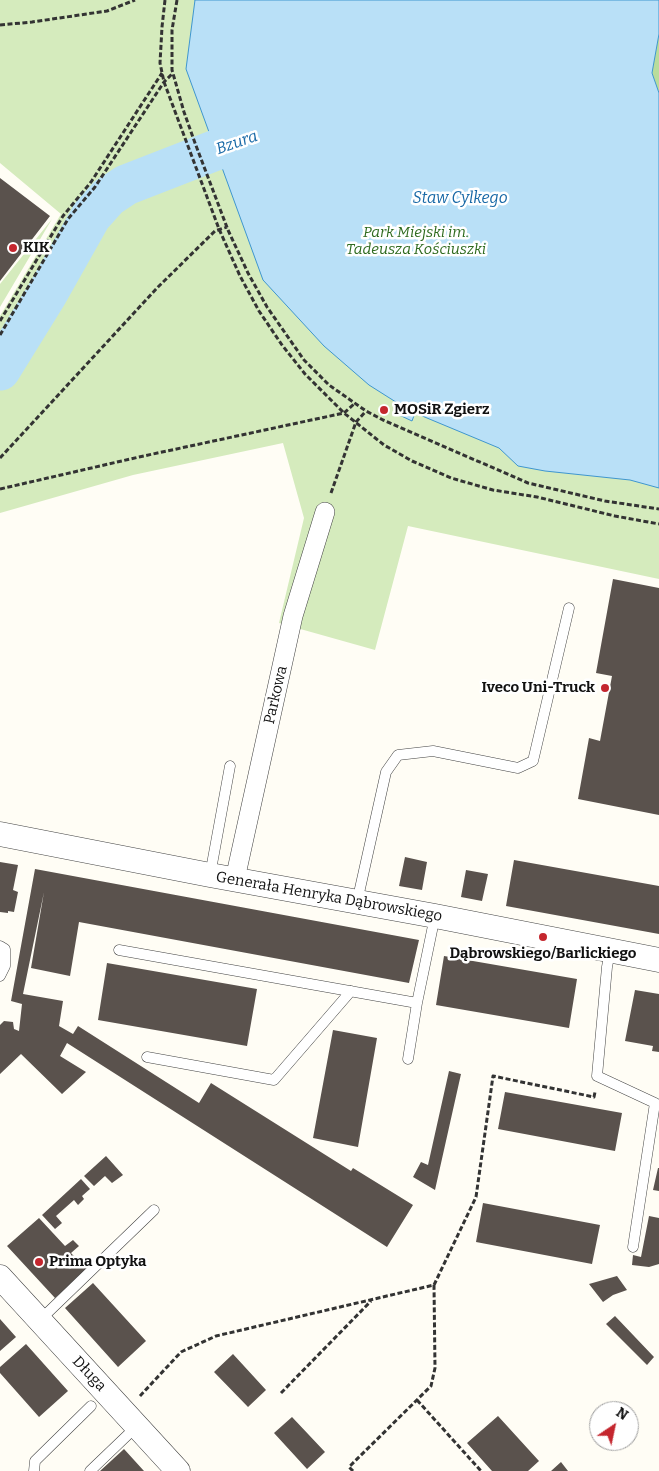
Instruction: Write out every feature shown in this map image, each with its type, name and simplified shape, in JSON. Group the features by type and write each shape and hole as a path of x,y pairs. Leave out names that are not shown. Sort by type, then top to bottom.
{"street":[{"name":"Parkowa","path":"235,879 294,616 325,512"},
{"name":"Generała Henryka Dąbrowskiego","path":"0,834 659,960"},
{"name":"Długa","path":"0,1276 178,1471"}],"lane":[{"path":"357,902 386,772 398,755 433,751 518,768 533,761 569,608"},
{"path":"210,875 230,766"},
{"path":"408,1059 417,1003 435,916"},
{"path":"0,946 5,949 5,966 0,976"},
{"path":"119,950 417,1003"},
{"path":"610,950 597,1076 654,1103 633,1248"},
{"path":"147,1057 274,1080 351,991"},
{"path":"40,1320 154,1210"},
{"path":"34,1471 35,1462 91,1406"},
{"path":"90,1471 137,1426"}],"path":[{"path":"0,25 107,10 135,0"},
{"path":"166,0 160,63 164,82 188,147 219,229 240,276 259,311 305,374 344,413 384,445 412,461 451,478 492,490 537,497 615,516 659,524"},
{"path":"177,0 172,30 173,73 195,144 227,227 248,273 267,307 304,360 329,385 366,411 528,483 605,501 659,510"},
{"path":"0,321 62,216 91,182 162,72"},
{"path":"0,335 68,219 95,187 164,82 173,73"},
{"path":"0,458 158,287 215,231 227,227"},
{"path":"0,489 344,413 354,404"},
{"path":"325,512 356,422 366,411"},
{"path":"353,1471 349,1467 431,1386 435,1368 434,1285 476,1197 493,1076 594,1097 597,1076"},
{"path":"138,1397 181,1352 216,1336 434,1285"},
{"path":"281,1392 372,1300"},
{"path":"417,1400 481,1471"}],"green space":[{"name":"Park Miejski im. Tadeusza Kościuszki","path":"0,0 659,0 659,579 408,526 375,650 279,623 304,518 283,443 133,475 0,513 0,316 61,214 0,163"},
{"path":"659,34 659,93 652,73"},
{"path":"52,219 0,307 0,284"}],"water":[{"name":"Staw Cylkego","path":"195,0 659,0 659,34 652,73 659,93 659,488 630,480 545,471 518,466 499,448 415,413 412,421 395,413 399,404 369,385 324,346 263,280 186,69"}],"building":[{"name":"KIK","path":"0,178 50,216 0,281"},
{"path":"613,579 659,588 659,815 578,799 589,738 600,741 612,676 596,673"},
{"path":"405,857 427,862 422,890 399,886"},
{"path":"514,860 659,886 659,934 506,906"},
{"path":"0,862 18,865 13,890 18,892 14,912 0,912"},
{"path":"35,869 419,940 409,983 79,922 70,976 31,968 44,892 23,994 63,1001 59,1026 73,1034 78,1026 199,1103 211,1083 351,1171 353,1168 413,1205 387,1247 67,1043 60,1056 86,1072 62,1094 21,1054 0,1074 0,1025 4,1021 13,1022 14,1029 19,1031 22,1004 11,1001"},
{"path":"466,870 488,874 482,901 461,897"},
{"path":"444,956 577,979 569,1028 436,1005"},
{"path":"107,963 257,989 247,1046 98,1020"},
{"path":"635,990 659,994 659,1052 652,1051 653,1046 625,1041"},
{"path":"333,1030 377,1038 358,1147 313,1138"},
{"path":"449,1071 461,1074 435,1190 413,1177 421,1162 428,1165"},
{"path":"505,1092 622,1113 615,1151 498,1129"},
{"path":"106,1156 123,1175 112,1183 105,1176 94,1186 84,1176"},
{"path":"659,1168 659,1191 653,1190"},
{"path":"81,1179 90,1189 82,1196 84,1199 78,1205 74,1200 56,1216 62,1223 55,1229 42,1215"},
{"path":"483,1203 600,1225 592,1264 476,1242"},
{"path":"649,1216 659,1218 659,1264 649,1267 632,1265 633,1255 641,1257"},
{"path":"39,1218 65,1246 73,1240 79,1246 71,1253 87,1270 55,1298 7,1246"},
{"path":"617,1276 627,1290 613,1295 603,1302 589,1284"},
{"path":"93,1283 146,1341 118,1367 65,1308"},
{"path":"615,1316 654,1357 647,1365 606,1324"},
{"path":"0,1319 16,1337 0,1351"},
{"path":"26,1344 68,1391 39,1417 0,1373 0,1367"},
{"path":"233,1354 266,1390 248,1407 214,1372"},
{"path":"498,1416 539,1461 528,1471 492,1471 467,1443"},
{"path":"292,1417 325,1452 307,1469 274,1433"},
{"path":"124,1449 144,1471 100,1471"},
{"path":"561,1462 568,1471 551,1471"}],"waterway":[{"name":"Bzura","path":"0,370 47,294 91,216 108,197 126,185 216,150 271,132"}],"place":[{"name":"KIK","path":"13,248"},
{"name":"MOSiR Zgierz","path":"384,410"},
{"name":"Iveco Uni-Truck","path":"605,688"},
{"name":"Dąbrowskiego/Barlickiego","path":"543,937"},
{"name":"Prima Optyka","path":"39,1262"}]}
